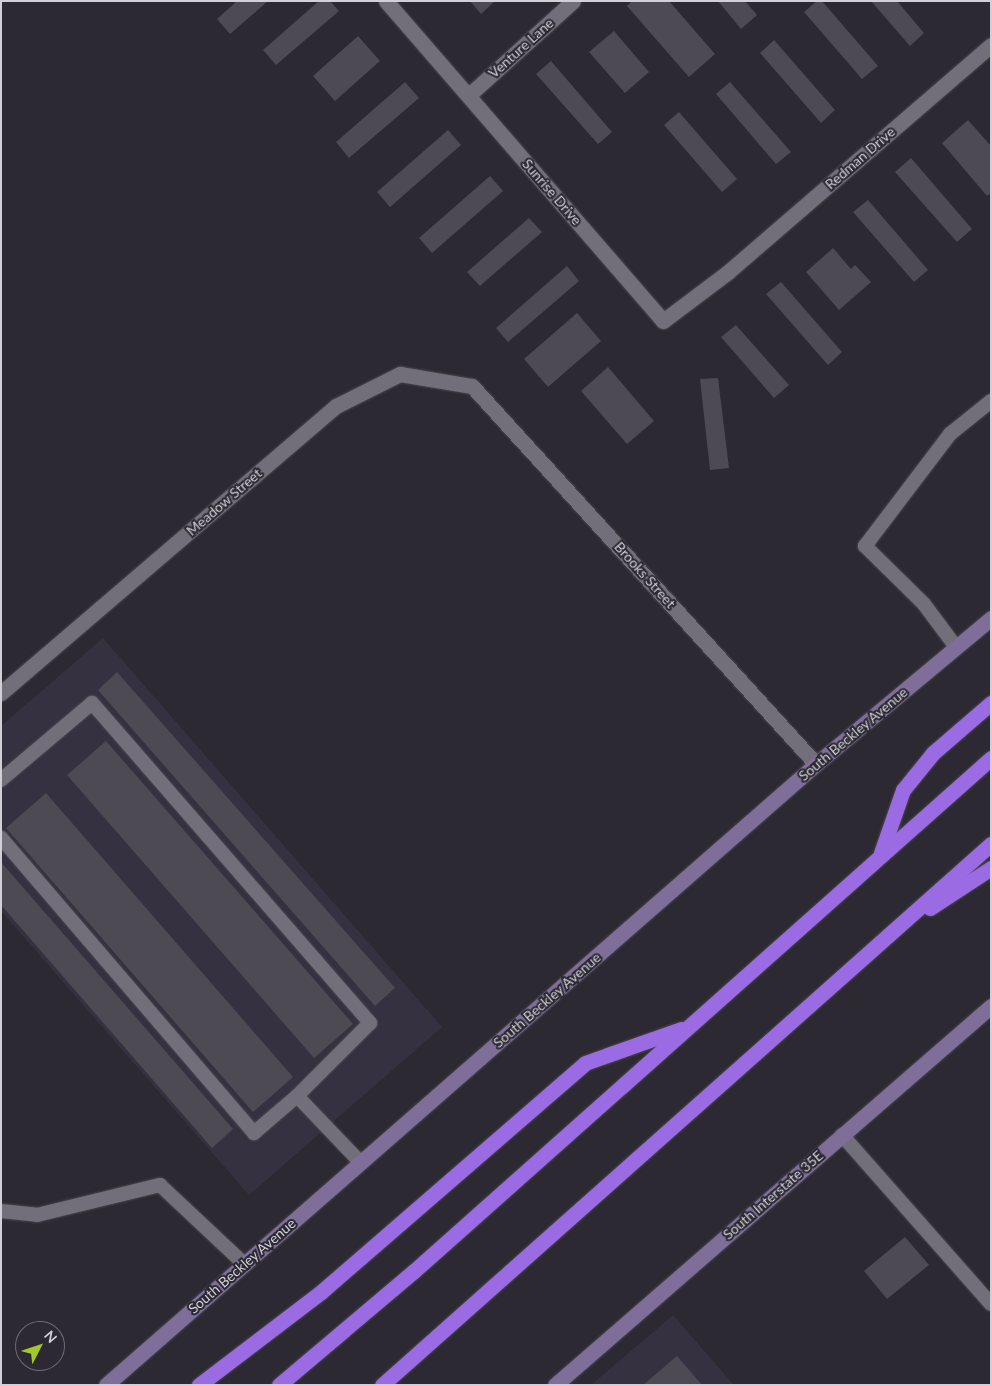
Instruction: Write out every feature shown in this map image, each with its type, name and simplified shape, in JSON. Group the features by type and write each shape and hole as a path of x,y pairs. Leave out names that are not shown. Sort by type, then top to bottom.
{"highway":[{"path":"880,854 903,790 933,753 991,703"},
{"path":"279,1385 414,1271 880,854 991,758"},
{"path":"382,1385 991,844"},
{"path":"883,939 991,868"},
{"path":"199,1385 321,1292 585,1063 689,1026"}],"main road":[{"name":"South Beckley Avenue","path":"106,1385 816,764 991,618"},
{"name":"South Interstate 35E","path":"555,1385 991,1006"}],"street":[{"name":"Sunrise Drive","path":"386,1 663,321 728,272"},
{"name":"Venture Lane","path":"468,95 573,1"},
{"name":"Redman Drive","path":"728,272 991,45"},
{"name":"Meadow Street","path":"1,693 336,406 400,374 472,386"},
{"name":"Brooks Street","path":"472,386 816,764"}],"lane":[{"path":"956,647 924,604 865,546 950,434 991,401"},
{"path":"1,780 92,703 370,1023 298,1096 254,1133 1,838"},
{"path":"298,1096 361,1163"},
{"path":"842,1135 991,1304"},
{"path":"1,1211 37,1215 160,1185 244,1264"}],"shaded area":[{"path":"103,638 442,1027 249,1195 1,911 1,726"},
{"path":"673,1315 734,1385 591,1385"}],"building":[{"path":"237,1 268,1 230,34 217,19"},
{"path":"319,1 330,1 339,11 276,65 263,50"},
{"path":"470,1 495,1 481,14"},
{"path":"632,1 669,1 715,54 689,77 627,6"},
{"path":"718,1 745,1 757,15 741,29"},
{"path":"817,1 822,1 878,66 862,79 804,12"},
{"path":"871,1 897,1 924,33 910,46"},
{"path":"614,31 649,72 625,93 589,52"},
{"path":"358,36 380,61 335,101 313,76"},
{"path":"774,40 835,110 821,123 760,53"},
{"path":"551,61 612,132 598,144 536,74"},
{"path":"405,82 419,98 349,158 336,142"},
{"path":"730,82 791,152 776,164 716,94"},
{"path":"679,112 737,179 722,192 664,125"},
{"path":"968,120 991,146 991,193 987,196 942,143"},
{"path":"448,130 461,145 390,207 377,192"},
{"path":"911,158 972,229 957,242 895,172"},
{"path":"490,176 503,191 432,253 419,238"},
{"path":"868,200 928,270 914,282 853,212"},
{"path":"529,218 542,232 480,286 467,272"},
{"path":"833,248 851,269 855,265 871,282 839,310 806,272"},
{"path":"567,266 579,281 508,342 496,328"},
{"path":"781,282 842,352 828,365 766,294"},
{"path":"577,313 601,341 548,387 524,359"},
{"path":"736,325 789,385 774,398 721,337"},
{"path":"608,367 654,421 627,444 581,391"},
{"path":"718,378 729,468 710,470 700,379"},
{"path":"117,672 395,988 375,1006 98,690"},
{"path":"106,741 353,1024 314,1058 67,775"},
{"path":"46,793 293,1077 253,1112 6,828"},
{"path":"1,862 233,1129 212,1148 1,905"},
{"path":"905,1237 929,1265 887,1299 864,1271"},
{"path":"677,1356 702,1385 643,1385"}]}
